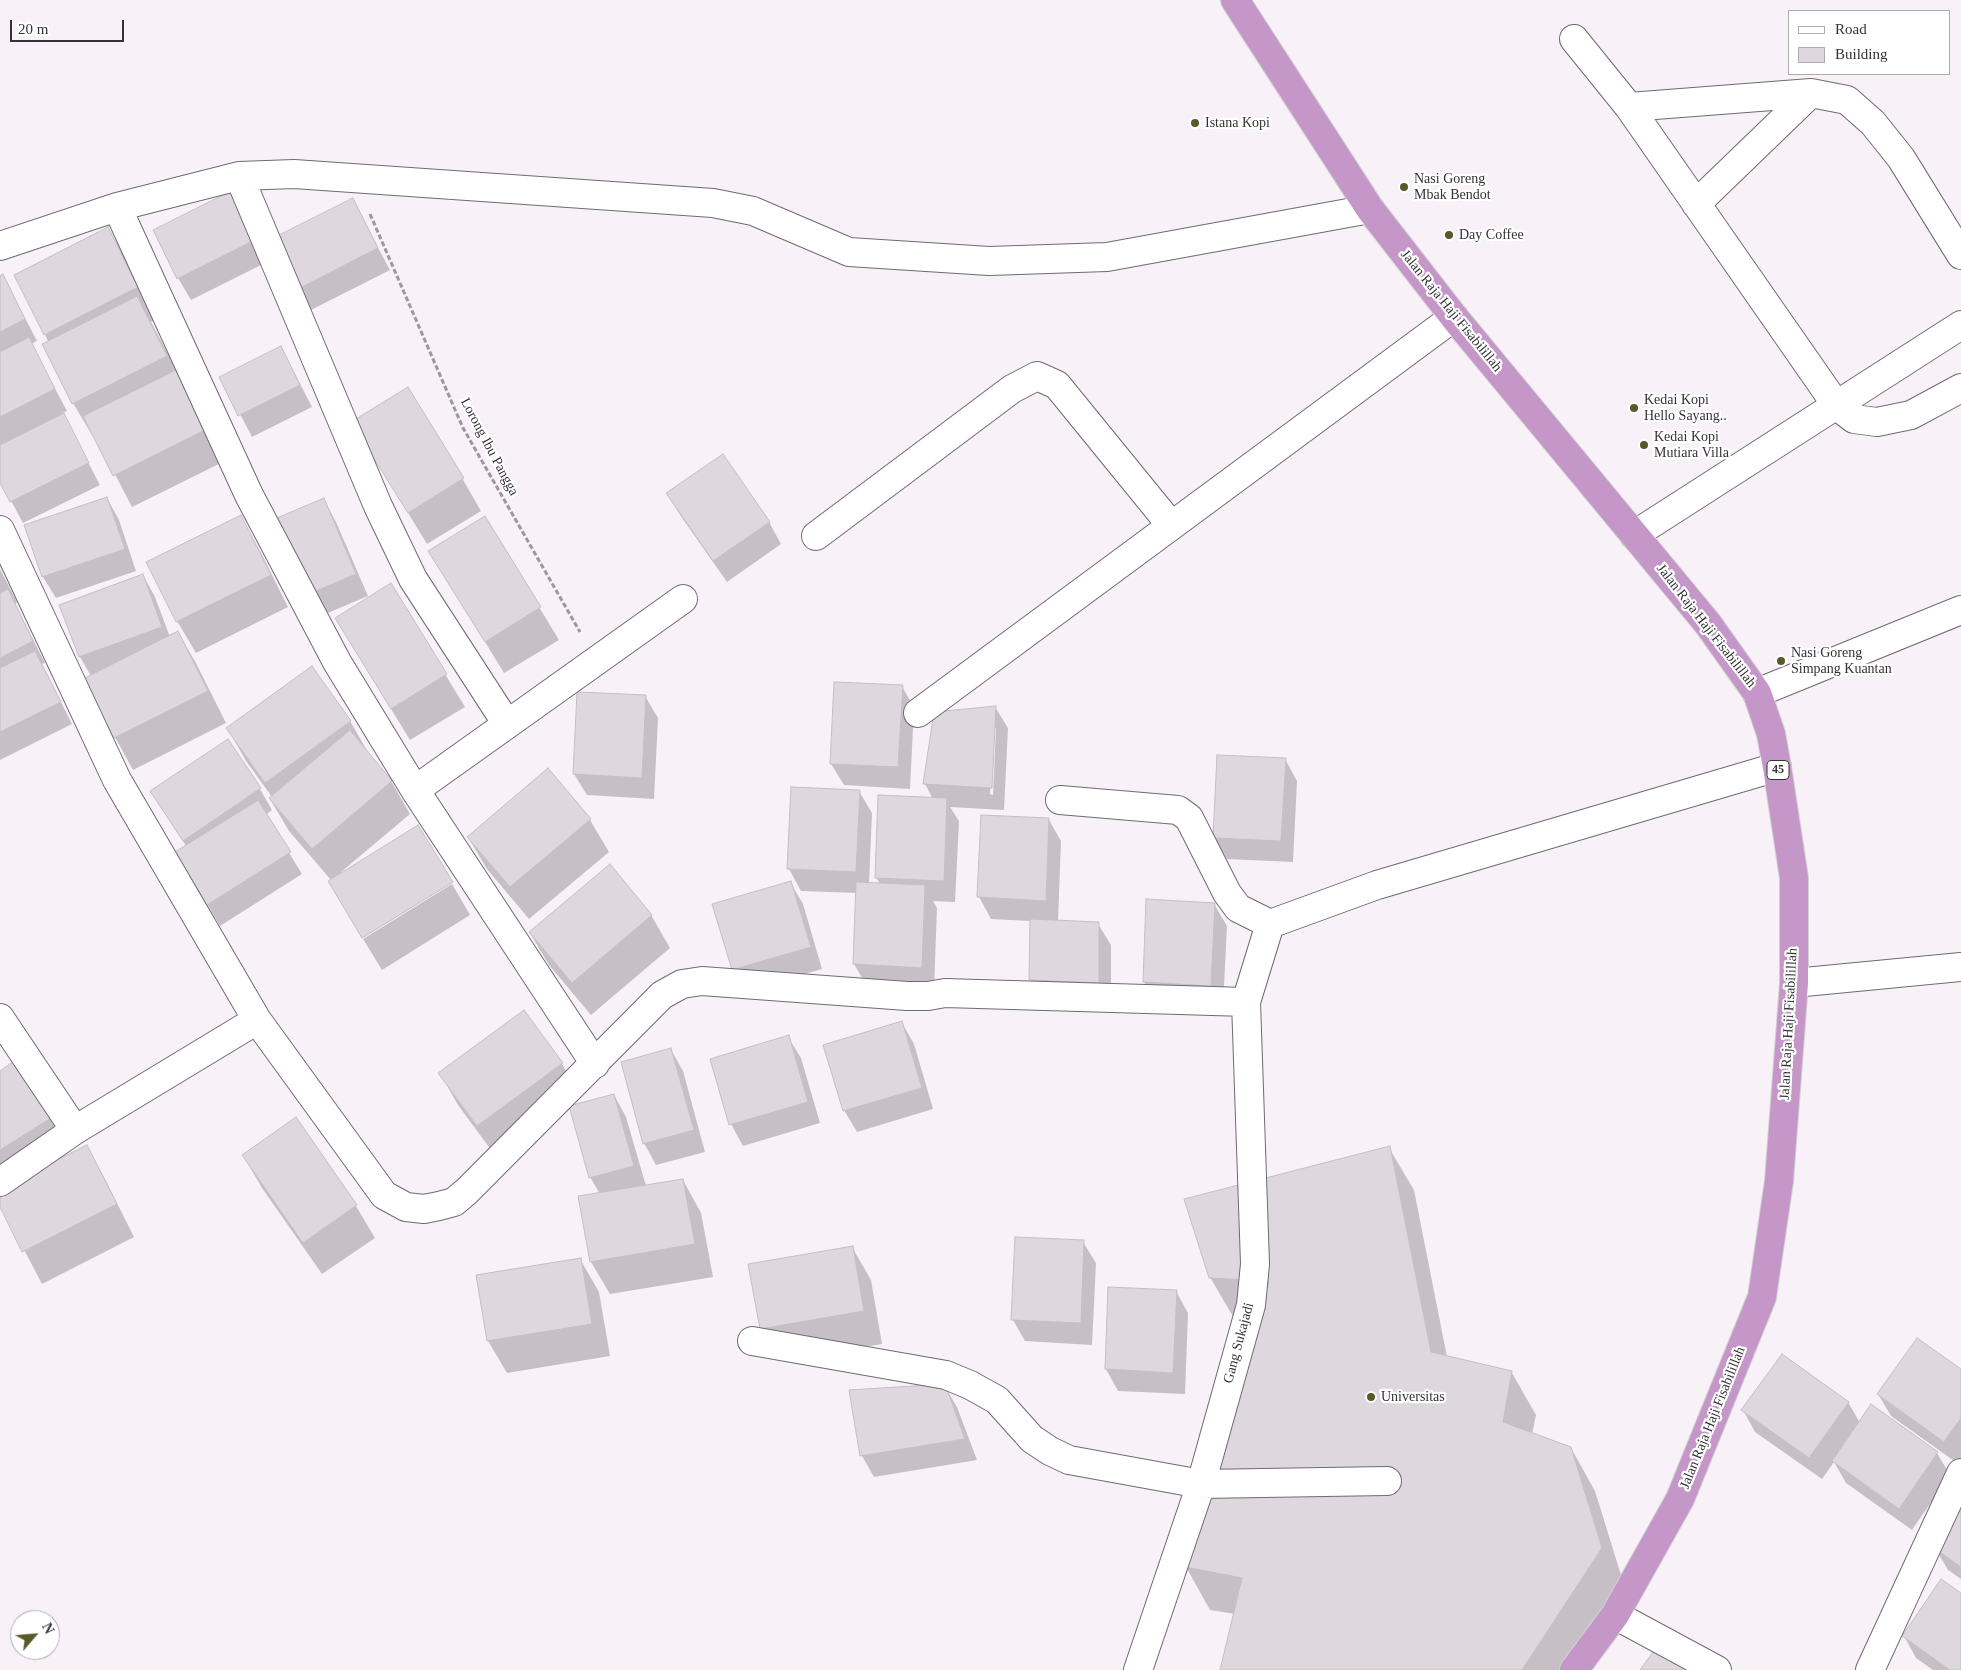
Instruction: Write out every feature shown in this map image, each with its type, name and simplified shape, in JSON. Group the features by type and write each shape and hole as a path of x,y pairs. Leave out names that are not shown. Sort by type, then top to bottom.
{"highway":[{"name":"Jalan Raja Haji Fisabilillah","path":"1235,0 1370,209 1454,317 1708,624 1757,693 1771,734 1778,767 1794,878 1794,983 1779,1181 1762,1297 1680,1499 1615,1615 1574,1670"}],"street":[{"path":"1574,39 1629,107 1837,406 1854,419 1877,422 1911,415 1961,388"},
{"path":"1629,107 1811,93 1847,100 1874,123 1901,158 1961,255"},
{"path":"1696,204 1811,93"},
{"path":"0,246 117,207 239,176 294,174 713,203 753,211 849,252 989,261 1107,257 1370,209"},
{"path":"239,176 378,506 413,579 507,724"},
{"path":"117,207 249,494 337,662 416,790 594,1064"},
{"path":"918,713 1454,317"},
{"path":"1634,535 1961,325"},
{"path":"816,536 1012,389 1037,376 1057,385 1171,525"},
{"path":"0,530 117,780 257,1020 384,1195 406,1207 424,1209 454,1202 467,1192 662,995 682,984 702,981 907,996 928,996 945,993 1246,1002"},
{"path":"416,790 683,599"},
{"path":"1757,693 1961,610"},
{"path":"1060,800 1178,810 1190,818 1227,893 1238,908 1270,924 1377,885 1778,767"},
{"name":"Gang Sukajadi","path":"1138,1670 1201,1484 1251,1305 1255,1264 1246,1002 1270,924"},
{"path":"1794,983 1961,967"},
{"path":"0,1018 75,1130"},
{"path":"0,1182 75,1130 257,1020"},
{"path":"752,1341 946,1375 970,1385 997,1400 1032,1438 1050,1451 1069,1460 1201,1484 1387,1482"},
{"path":"1870,1670 1961,1473"},
{"path":"1615,1615 1717,1670"}],"path":[{"name":"Lorong Ibu Pangga","path":"355,179 463,428 597,661"}],"building":[{"path":"231,191 255,240 177,279 153,230"},
{"path":"353,198 378,248 298,289 273,238"},
{"path":"108,227 138,287 44,335 14,275"},
{"path":"3,274 25,319 0,332 0,276"},
{"path":"137,296 167,356 72,404 42,344"},
{"path":"29,337 55,389 0,417 0,352"},
{"path":"281,346 300,385 238,416 219,377"},
{"path":"178,369 207,429 113,476 83,416"},
{"path":"408,387 464,478 408,513 351,422"},
{"path":"64,413 89,463 10,502 0,483 0,445"},
{"path":"723,454 770,522 713,561 666,493"},
{"path":"107,497 125,549 42,577 24,525"},
{"path":"324,498 356,574 309,594 277,518"},
{"path":"241,515 271,575 176,622 146,562"},
{"path":"485,516 541,607 485,642 428,551"},
{"path":"143,574 162,627 79,657 59,605"},
{"path":"391,583 447,674 391,709 335,618"},
{"path":"8,589 33,641 0,658 0,593"},
{"path":"178,631 208,691 114,738 83,679"},
{"path":"35,651 61,702 0,732 0,668"},
{"path":"312,666 351,721 265,783 226,728"},
{"path":"834,682 903,685 898,767 830,764"},
{"path":"577,692 646,695 642,778 573,774"},
{"path":"996,706 992,788 923,784 934,712"},
{"path":"350,730 392,781 312,849 269,798"},
{"path":"228,739 261,788 183,841 150,791"},
{"path":"1217,755 1286,758 1281,841 1213,838"},
{"path":"548,768 591,819 510,887 467,837"},
{"path":"791,787 860,790 856,872 787,869"},
{"path":"878,795 947,798 944,881 875,878"},
{"path":"258,800 291,852 207,905 175,852"},
{"path":"981,815 1049,818 1046,901 977,897"},
{"path":"418,825 453,882 362,938 328,881"},
{"path":"610,864 652,915 572,983 529,932"},
{"path":"791,881 811,947 732,970 712,904"},
{"path":"856,882 925,885 922,968 853,964"},
{"path":"1146,899 1215,903 1211,986 1143,982"},
{"path":"1030,919 1099,922 1099,983 1029,980"},
{"path":"524,1010 563,1063 477,1126 438,1073"},
{"path":"902,1021 922,1088 843,1111 823,1045"},
{"path":"789,1035 808,1102 729,1125 710,1059"},
{"path":"671,1048 694,1130 643,1144 621,1062"},
{"path":"14,1061 51,1118 0,1150 0,1071"},
{"path":"614,1094 634,1166 589,1178 569,1106"},
{"path":"296,1117 357,1205 303,1243 242,1155"},
{"path":"87,1145 117,1204 22,1252 0,1207 0,1188"},
{"name":"Universitas","path":"1390,1146 1431,1352 1512,1371 1503,1422 1571,1447 1602,1548 1522,1670 1220,1670 1242,1578 1185,1567 1269,1281 1209,1278 1184,1199"},
{"path":"683,1179 695,1244 590,1262 578,1196"},
{"path":"1015,1237 1084,1240 1081,1323 1011,1320"},
{"path":"853,1246 864,1311 760,1329 748,1264"},
{"path":"581,1258 592,1324 487,1341 476,1275"},
{"path":"1108,1287 1177,1290 1173,1373 1105,1369"},
{"path":"1917,1338 1961,1369 1961,1418 1944,1442 1877,1394"},
{"path":"1782,1354 1849,1402 1809,1458 1741,1410"},
{"path":"945,1384 965,1439 860,1456 849,1390"},
{"path":"1871,1404 1938,1452 1899,1509 1832,1461"},
{"path":"1961,1510 1961,1567 1934,1548"},
{"path":"1941,1579 1961,1593 1961,1670 1950,1670 1902,1636"},
{"path":"1658,1645 1693,1670 1640,1670"}],"place":[{"name":"Istana Kopi","path":"1195,123"},
{"name":"Nasi Goreng Mbak Bendot","path":"1404,187"},
{"name":"Day Coffee","path":"1449,235"},
{"name":"Kedai Kopi Hello Sayang..","path":"1634,408"},
{"name":"Kedai Kopi Mutiara Villa","path":"1644,445"},
{"name":"Nasi Goreng Simpang Kuantan","path":"1781,661"},
{"name":"Universitas","path":"1371,1397"}]}
